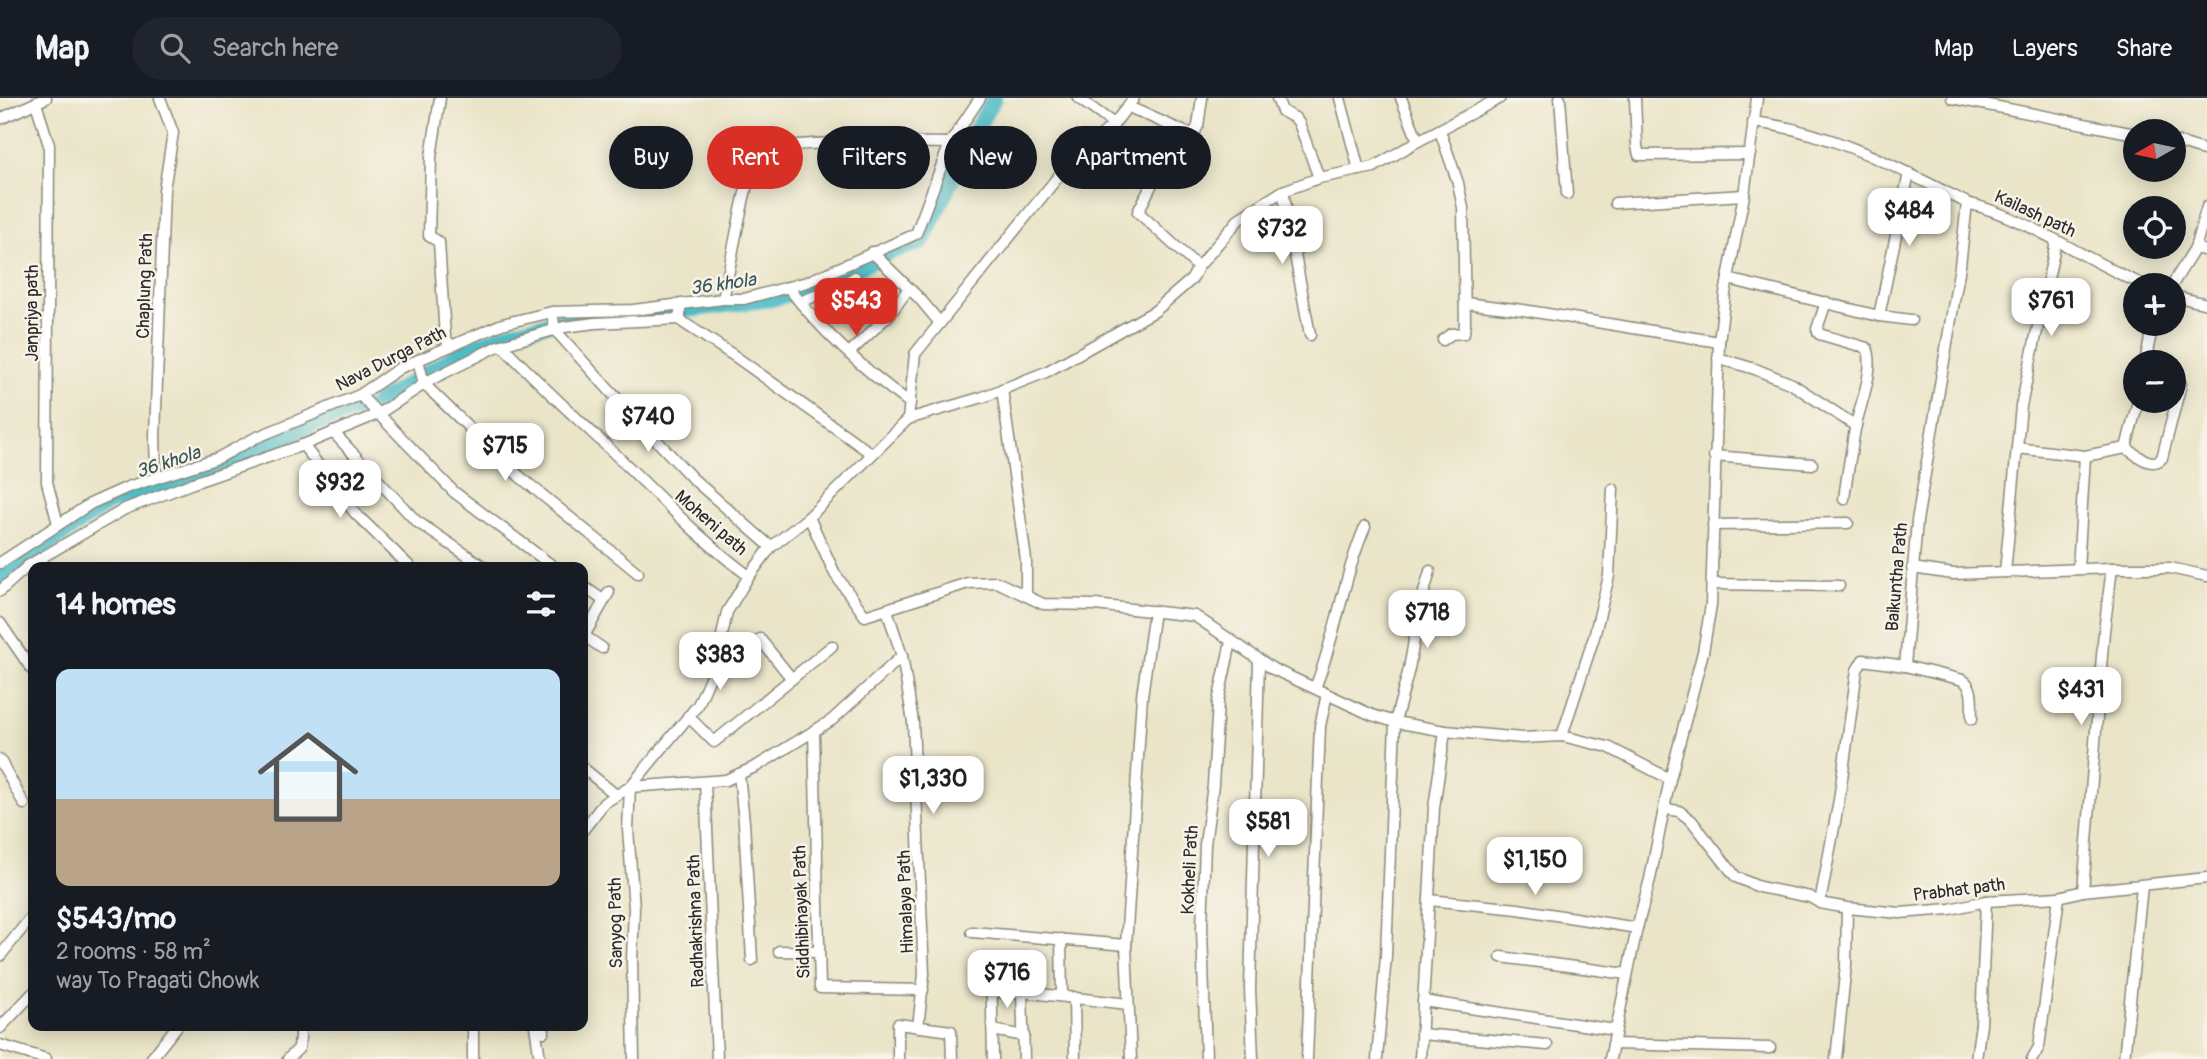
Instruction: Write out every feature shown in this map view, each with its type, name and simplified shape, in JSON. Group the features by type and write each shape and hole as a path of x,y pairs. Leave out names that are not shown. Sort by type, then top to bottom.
{"street":[{"path":"0,119 46,98"},
{"name":"Chaplung Path","path":"156,477 155,436 164,190 173,133 160,98"},
{"path":"440,98 431,157 429,236 439,242 445,337 450,345"},
{"name":"Nava Durga Path","path":"962,126 981,98"},
{"path":"1077,98 1114,124"},
{"path":"908,418 915,354 1066,167 1114,124 1132,102 1187,133 1194,132 1198,126 1202,98"},
{"path":"1277,98 1282,111 1299,123 1319,178"},
{"path":"1340,98 1359,170"},
{"path":"1401,98 1418,141"},
{"path":"588,824 604,803 630,787 698,705 716,664 727,612 771,547 809,517 908,418 983,397 1046,372 1155,311 1192,279 1198,267 1240,218 1283,191 1319,178 1374,167 1500,98"},
{"path":"1560,98 1567,194"},
{"path":"1635,98 1636,146 1639,155 1750,154"},
{"path":"1610,1059 1670,779 1703,652 1712,584 1719,342 1757,98"},
{"path":"1952,98 2123,132"},
{"name":"Janpriya path","path":"36,103 49,145 47,482 58,524"},
{"name":"Kailash path","path":"1754,122 1810,133 1852,147 2123,275"},
{"path":"1440,131 1458,183 1463,208 1465,303 1464,333 1451,334 1443,340"},
{"path":"723,299 745,196 758,153 770,147 944,144"},
{"path":"2186,145 2207,151"},
{"name":"Nava Durga Path","path":"0,563 90,504 156,477 218,458 255,438 360,396 400,368 502,324 552,312 633,310 744,299 807,282 916,233 944,160"},
{"path":"1879,316 1909,173"},
{"path":"1150,189 1138,212 1198,267"},
{"path":"1283,191 1310,335"},
{"path":"1615,203 1744,195"},
{"name":"Baikuntha Path","path":"1905,666 1917,521 1960,266 1967,203"},
{"path":"2179,273 2195,248 2207,207"},
{"path":"2006,572 2021,406 2056,242"},
{"path":"2195,248 2207,251"},
{"path":"872,252 940,323"},
{"path":"800,302 836,288 855,277"},
{"path":"1728,279 1879,316 1911,320"},
{"path":"788,287 876,379 910,403"},
{"path":"849,353 890,314 909,288"},
{"path":"2186,299 2207,304"},
{"path":"1826,302 1819,334 1867,348 1869,353 1868,374 1844,499"},
{"path":"1465,303 1719,342"},
{"path":"680,304 680,319"},
{"path":"552,312 555,330 692,478 771,547"},
{"path":"34,562 125,509 193,482 303,445 379,414 424,384 470,359 555,330 595,323 680,319 872,454"},
{"name":"Moheni path","path":"503,346 534,380 687,525 749,576"},
{"path":"1718,358 1792,384 1856,426"},
{"path":"418,360 424,384 519,476 638,573"},
{"path":"1002,389 1026,560 1026,595"},
{"path":"360,396 454,492 547,562"},
{"path":"2126,448 2135,413"},
{"path":"2017,448 2085,456 2126,448 2153,463 2158,462 2162,458 2173,413"},
{"path":"333,432 416,521 477,562"},
{"path":"303,445 355,513 405,562"},
{"path":"1714,456 1812,464"},
{"path":"2078,569 2085,456"},
{"path":"1562,736 1594,637 1609,576 1613,489"},
{"path":"809,517 835,575 864,617 968,583 997,582 1042,604 1095,605 1195,616 1259,660 1372,715 1445,731 1522,738 1562,736 1608,747 1670,779"},
{"path":"1713,525 1848,523"},
{"path":"1315,688 1326,660 1357,546 1365,527"},
{"path":"0,591 28,566"},
{"path":"1912,568 1953,574 2170,568 2207,576"},
{"path":"2083,891 2104,631 2112,568"},
{"path":"1377,1059 1386,956 1395,722 1430,571"},
{"path":"1712,584 1839,586"},
{"path":"588,588 606,596 588,628"},
{"name":"Himalaya Path","path":"887,610 902,656 913,722 922,901 923,990 918,1027"},
{"path":"1131,1059 1126,945 1142,696 1154,611"},
{"path":"0,622 28,664"},
{"path":"588,638 602,648"},
{"path":"760,639 792,679"},
{"name":"Kokheli Path","path":"1206,1059 1202,928 1205,844 1213,785 1218,702 1231,642"},
{"path":"688,716 714,742 832,646"},
{"path":"630,787 726,780 739,774 814,732 867,690 902,656"},
{"path":"1253,1059 1250,989 1259,660"},
{"path":"1820,903 1837,811 1857,670 1863,660 1905,666 1963,680 1970,688 1972,719"},
{"path":"1307,1059 1320,726 1327,694"},
{"path":"1420,1059 1434,808 1445,731"},
{"name":"Siddhibinayak Path","path":"814,732 820,988 923,990"},
{"path":"0,760 24,804"},
{"path":"588,772 616,795"},
{"path":"739,774 744,811 752,960"},
{"name":"Radhakrishna Path","path":"705,782 717,1059"},
{"name":"Sanyog Path","path":"630,787 628,830 634,908 634,1059"},
{"name":"Prabhat path","path":"1665,809 1679,811 1692,821 1736,877 1759,887 1810,897 1820,903 1847,908 1900,913 1950,909 1986,901 2059,897 2083,891 2207,878"},
{"path":"2124,1059 2142,886"},
{"path":"2032,1059 2039,1047 2059,897"},
{"path":"1429,900 1518,909 1637,928"},
{"path":"1976,1059 1981,1024 1986,901"},
{"path":"1836,1059 1846,965 1847,908"},
{"path":"0,956 28,921"},
{"path":"972,932 1126,945"},
{"path":"1061,939 1062,996"},
{"path":"779,951 819,952"},
{"path":"1500,957 1627,974"},
{"path":"991,962 993,1059"},
{"path":"991,992 1022,992 1128,1004"},
{"path":"1022,992 1024,1059"},
{"path":"0,1028 28,998"},
{"path":"1074,998 1075,1059"},
{"path":"1423,1001 1615,1030"},
{"path":"898,1059 898,1024 951,1031 952,1059"},
{"path":"993,1030 1024,1036"},
{"path":"151,1059 173,1031"},
{"path":"288,1059 299,1048 301,1031"},
{"path":"472,1031 473,1059"},
{"path":"540,1059 541,1031"},
{"path":"1421,1034 1547,1045"},
{"path":"1613,1044 1770,1048"},
{"path":"2,1059 5,1047 46,1059"}],"waterway":[{"name":"36 khola","path":"377,403 463,351 509,333 567,319 633,317 771,299 828,283 892,251 922,242 973,135 994,98"},
{"name":"36 khola","path":"0,578 108,503 205,473 318,423 363,408"}]}
